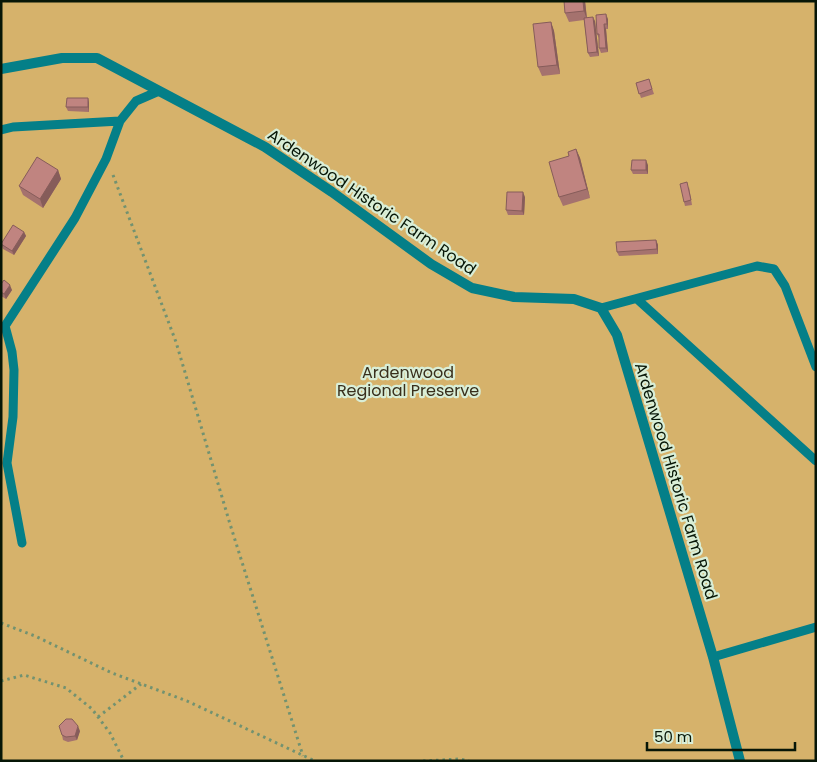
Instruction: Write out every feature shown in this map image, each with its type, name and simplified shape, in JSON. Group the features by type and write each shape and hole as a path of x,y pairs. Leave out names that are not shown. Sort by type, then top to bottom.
{"street":[{"name":"Ardenwood Historic Farm Road","path":"1,70 62,58 97,58 265,147 332,192 431,264 472,288 514,297 574,299 601,308 617,335 713,657 740,761"}],"lane":[{"path":"22,543 7,463 13,410 14,370 12,352 5,326 75,218 106,158 120,121 136,101 159,91"},
{"path":"1,130 14,127 120,121"},
{"path":"601,308 757,266 774,269 785,286 816,367"},
{"path":"637,298 816,461"},
{"path":"713,657 816,627"}],"path":[{"path":"106,158 176,342 230,524 303,756"},
{"path":"1,623 141,684 187,701 315,761"},
{"path":"1,681 24,675 66,688 92,709 110,733 124,761"},
{"path":"98,717 141,684"},
{"path":"423,761 459,759 469,761"}],"green space":[{"name":"Ardenwood Regional Preserve","path":"1,1 816,1 816,761 1,761"}],"building":[{"path":"564,1 583,1 584,11 565,13"},
{"path":"606,14 607,24 604,24 606,48 599,48 596,15"},
{"path":"593,17 597,52 588,53 584,18"},
{"path":"551,22 557,65 538,67 533,24"},
{"path":"649,79 652,89 639,94 636,83"},
{"path":"67,98 88,98 88,107 66,107"},
{"path":"576,149 587,189 559,197 549,162 569,156 568,152"},
{"path":"37,157 58,170 40,199 19,186"},
{"path":"632,160 646,160 646,170 631,170"},
{"path":"687,182 691,200 684,202 680,184"},
{"path":"507,192 523,192 522,211 506,210"},
{"path":"13,225 24,232 12,251 1,244"},
{"path":"656,240 657,249 617,252 616,242"},
{"path":"4,280 10,285 4,294 1,292 1,284"},
{"path":"66,719 72,719 78,726 75,736 66,737 62,735 59,726"}]}
